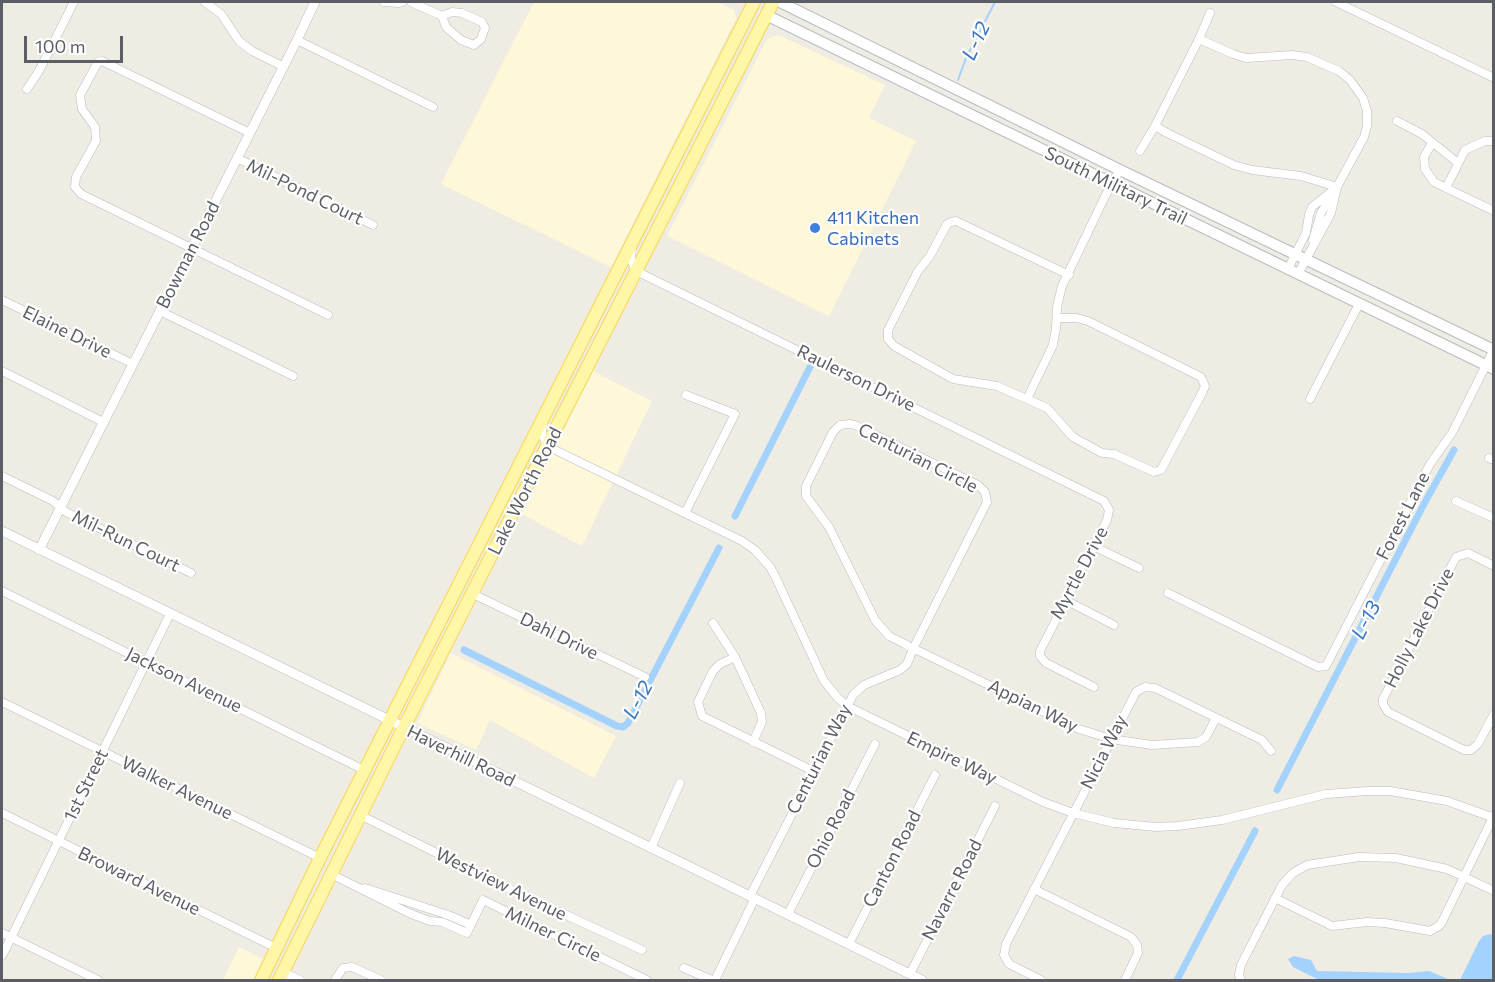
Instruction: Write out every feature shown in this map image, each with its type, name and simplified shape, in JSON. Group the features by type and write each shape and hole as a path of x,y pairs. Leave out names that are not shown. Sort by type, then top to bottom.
{"main road":[{"name":"South Military Trail","path":"739,2 753,5 766,15 1490,367"},
{"name":"Lake Worth Road","path":"280,976 403,729 773,2"},
{"name":"South Military Trail","path":"780,2 1120,170 1493,349"},
{"name":"Lake Worth Road","path":"261,981 320,858 753,5"},
{"path":"320,858 323,876 320,897"}],"street":[{"path":"27,89 39,71 74,2"},
{"path":"205,2 221,14 239,41 252,51 284,67"},
{"name":"Bowman Road","path":"39,550 315,2"},
{"path":"384,2 402,2"},
{"path":"411,2 442,16 447,27 461,40 474,45 481,39 485,28 482,22 452,12 442,16"},
{"path":"1336,2 1494,78"},
{"path":"1140,151 1155,126 1210,13"},
{"path":"1199,39 1246,58 1292,55 1306,57 1339,71 1350,80 1363,98 1367,111 1364,137 1337,187 1331,213 1311,247 1301,257"},
{"path":"297,40 433,107"},
{"path":"250,133 102,61 98,62 94,65 82,90 81,104 95,127 97,136 74,182 77,191 328,315"},
{"path":"1397,121 1422,134 1458,164"},
{"path":"1155,126 1234,165 1252,170 1301,176 1337,187"},
{"path":"1446,188 1465,150 1485,141 1494,141"},
{"path":"1432,143 1424,157 1425,170 1434,182 1494,211"},
{"name":"Mil-Pond Court","path":"237,158 374,225"},
{"path":"1027,399 1053,345 1059,296 1078,250 1120,170"},
{"path":"1293,272 1301,257 1309,214 1337,187"},
{"path":"1322,203 1333,199"},
{"path":"1311,247 1322,203"},
{"path":"1056,318 1083,319 1198,374 1204,381 1202,393 1161,470 1155,472 1114,454 1102,453 1073,437 1050,411 1027,399 997,386 953,379 890,343 888,330 921,267 930,256 947,224 951,222 956,221 1069,275"},
{"path":"632,245 631,259 636,271"},
{"name":"Raulerson Drive","path":"636,271 1100,497"},
{"name":"Elaine Drive","path":"2,300 133,364"},
{"path":"1310,399 1359,304"},
{"path":"160,311 293,376"},
{"name":"Forest Lane","path":"1168,593 1322,668 1326,666 1430,464 1452,433 1490,367 1493,349"},
{"path":"2,371 104,422"},
{"path":"685,513 735,414 686,395"},
{"path":"544,417 542,434 548,446"},
{"name":"Centurian Circle","path":"840,425 855,425 978,485 987,497 986,507 914,648 889,636 878,625 838,541 806,496 806,486 833,432 840,425"},
{"name":"Empire Way","path":"548,446 747,543 763,558 775,576 824,681 847,706 1043,802 1093,819 1135,826 1178,826 1222,820 1326,794 1368,791 1432,797 1493,817"},
{"name":"Mil-Run Court","path":"2,476 191,573"},
{"name":"Myrtle Drive","path":"1094,687 1046,663 1040,656 1040,651 1108,515 1107,505 1100,497"},
{"path":"1456,501 1494,518"},
{"name":"Haverhill Road","path":"2,531 922,981"},
{"path":"1093,546 1139,568"},
{"name":"Holly Lake Drive","path":"1494,566 1468,553 1456,557 1383,699 1383,704 1388,712 1464,750 1475,747 1494,714"},
{"name":"Jackson Avenue","path":"2,591 366,771"},
{"name":"Dahl Drive","path":"473,594 645,677"},
{"path":"1065,600 1114,625"},
{"name":"1st Street","path":"2,956 170,614"},
{"path":"713,624 735,657 761,713 762,722 753,742"},
{"name":"Centurian Way","path":"714,981 813,771 853,695 860,688 904,668 914,648"},
{"name":"Appian Way","path":"914,648 1079,729 1111,739 1152,745 1198,742 1206,737 1216,718"},
{"path":"735,657 720,664 713,671 699,697 698,707 702,716 813,771"},
{"name":"Nicia Way","path":"1041,981 1008,964 1004,950 1136,692 1145,687 1155,688 1262,740 1270,751"},
{"name":"Walker Avenue","path":"2,702 320,858"},
{"name":"Ohio Road","path":"788,914 874,744"},
{"name":"Canton Road","path":"849,944 935,775"},
{"path":"651,848 680,783"},
{"name":"Navarre Road","path":"910,975 995,806"},
{"name":"Broward Avenue","path":"2,813 276,948"},
{"name":"Westview Avenue","path":"360,815 501,885 642,950"},
{"path":"1275,898 1332,926 1367,922 1430,931 1442,922 1493,817"},
{"path":"1241,981 1239,975 1241,965 1275,898 1285,881 1297,870 1307,866 1340,858 1378,856 1406,859 1433,865 1464,876 1494,891"},
{"name":"Milner Circle","path":"331,874 358,886 448,915 471,925"},
{"name":"Milner Circle","path":"358,886 374,897 411,914 430,921 441,922 467,933 483,900 647,981"},
{"path":"1034,889 1131,937 1137,945 1138,953 1125,981"},
{"path":"2,933 98,981"},
{"path":"335,981 343,969 352,967 381,981"},
{"path":"684,968 714,981"},
{"path":"280,976 300,981"}],"shaded area":[{"path":"534,2 717,2 734,10 736,19 611,267 441,184"},
{"path":"778,35 885,85 869,118 916,141 829,316 667,236 767,39"},
{"path":"593,371 652,401 582,546 522,514"},
{"path":"451,653 616,736 594,778 490,720 476,750 417,723"},
{"path":"239,947 265,960 255,980 223,980"}],"water":[{"path":"1491,934 1493,936 1493,980 1460,980 1479,941 1483,936"},
{"path":"1294,956 1311,960 1317,971 1408,973 1429,971 1450,980 1319,980 1293,967 1288,959"}],"waterway":[{"name":"L-12","path":"958,80 966,58 995,2"},
{"name":"L-12","path":"735,516 810,367"},
{"name":"L-13","path":"1277,790 1454,450"},
{"name":"L-12","path":"464,650 623,727 628,723 719,548"},
{"name":"L-13","path":"1177,980 1255,831"}],"place":[{"name":"411 Kitchen Cabinets","path":"815,228"}]}
